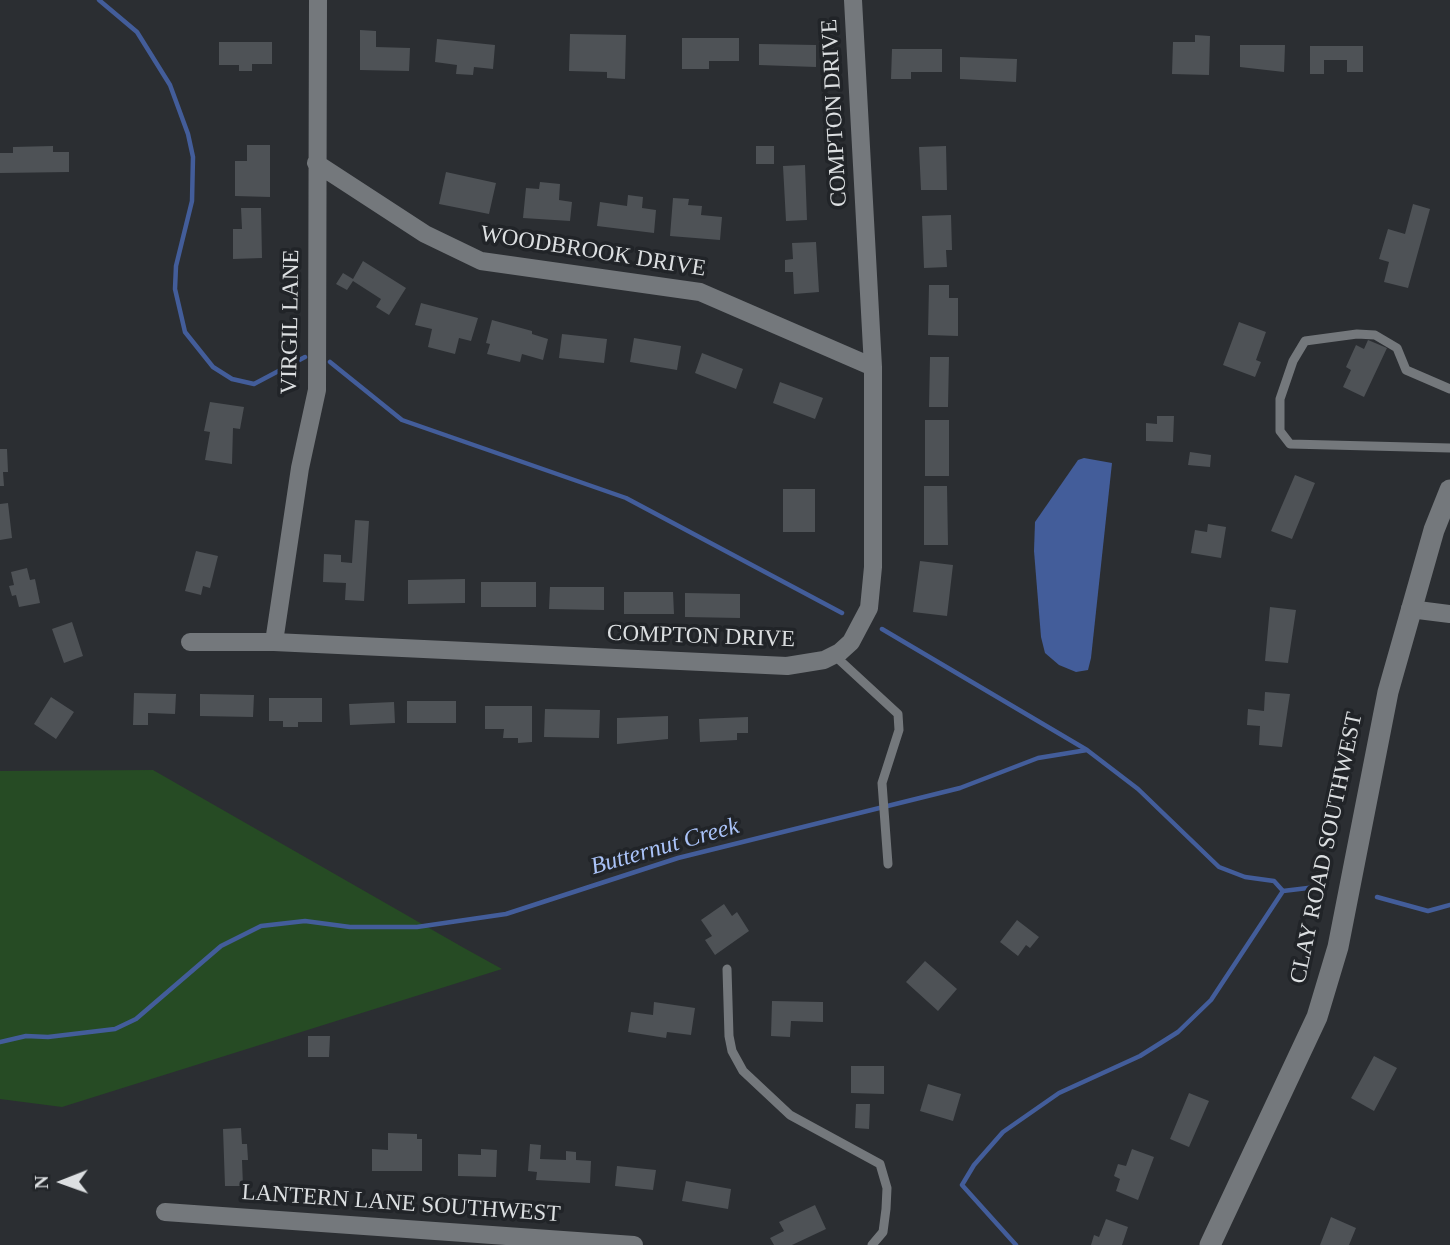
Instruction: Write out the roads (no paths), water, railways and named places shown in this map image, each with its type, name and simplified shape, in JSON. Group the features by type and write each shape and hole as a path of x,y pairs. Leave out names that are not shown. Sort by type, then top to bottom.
{"street":[{"name":"VIRGIL LANE","path":"274,642 300,468 317,390 318,0"},
{"name":"COMPTON DRIVE","path":"190,642 274,642 787,666 808,664 834,655 860,631 869,608 873,567 873,367 853,0"},
{"name":"WOODBROOK DRIVE","path":"316,163 432,239 481,261 700,292 873,367"},
{"name":"CLAY ROAD SOUTHWEST","path":"1210,1245 1317,1017 1338,947 1376,737 1410,609 1450,490"},
{"path":"1410,609 1450,614"},
{"name":"LANTERN LANE SOUTHWEST","path":"165,1212 634,1245"}],"lane":[{"path":"1450,389 1406,370 1397,348 1376,335 1357,334 1306,341 1293,361 1280,399 1280,431 1290,444 1450,448"},
{"path":"834,655 898,714 899,730 882,783 888,864"},
{"path":"727,969 732,1051 743,1071 790,1115 880,1164 887,1188 886,1209 883,1232 873,1245"}],"water":[{"path":"1084,458 1112,463 1091,658 1088,670 1076,672 1059,665 1045,653 1041,637 1034,551 1035,522 1078,460"}],"waterway":[{"path":"99,0 137,32 170,85 188,134 193,157 192,201 176,266 175,289 185,332 213,367 232,379 254,384 305,357"},
{"path":"330,362 402,420 626,498 842,613"},
{"name":"Butternut Creek","path":"882,629 1087,750 1138,789 1219,867 1245,877 1274,881 1283,891"},
{"name":"Butternut Creek","path":"0,1042 26,1036 48,1037 115,1029 136,1019 221,946 261,926 305,921 350,927 417,927 506,914 678,858 960,788 1038,758 1087,750"},
{"name":"Butternut Creek","path":"1283,891 1316,887"},
{"path":"1016,1245 962,1185 974,1165 1003,1132 1059,1093 1140,1056 1178,1032 1211,1000 1283,891"},
{"name":"Butternut Creek","path":"1377,897 1428,911 1450,905"}]}
